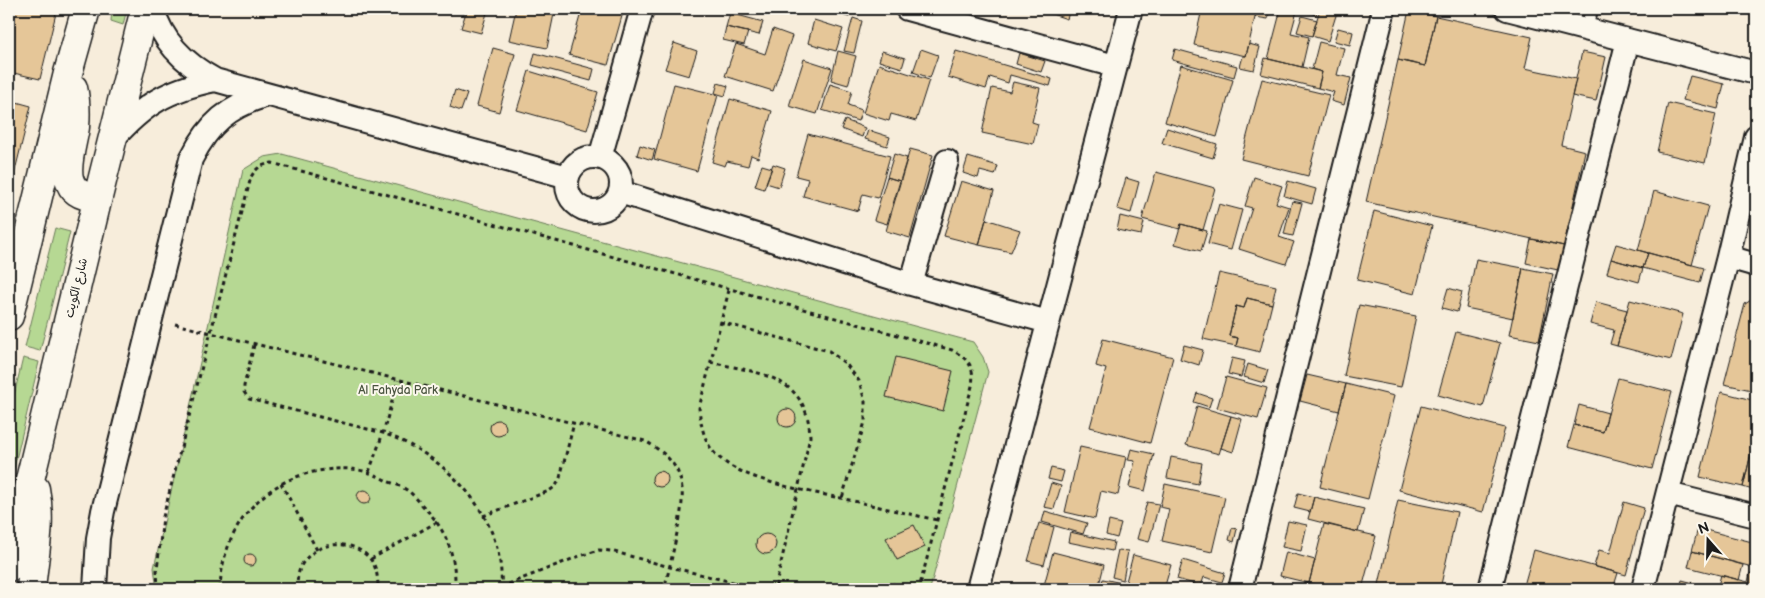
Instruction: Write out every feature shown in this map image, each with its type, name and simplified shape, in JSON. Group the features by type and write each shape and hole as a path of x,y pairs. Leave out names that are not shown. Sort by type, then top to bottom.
{"main road":[{"path":"9,316 68,73 86,9"},
{"name":"شارع الكويت","path":"9,567 145,9"},
{"path":"68,73 74,89 76,113 67,170 69,179 73,188 80,193 89,197 98,196"},
{"path":"31,473 38,505 38,528 31,589"}],"street":[{"path":"153,9 164,36 178,54 195,69 215,80 568,177"},
{"path":"600,158 642,9"},
{"path":"907,9 1116,66"},
{"path":"978,589 1131,9"},
{"path":"1240,589 1384,9"},
{"path":"1507,9 1589,19 1628,40 1756,73"},
{"path":"1490,589 1628,40"},
{"path":"112,140 128,122 147,106 183,88 215,80"},
{"path":"95,589 98,538 103,510 191,159 200,140 213,124 229,111 266,95"},
{"path":"1643,589 1728,258 1756,138"},
{"path":"592,157 600,158 608,161 620,174 620,192 616,200 600,210 582,208 575,203 570,195 567,186 568,177 577,163 592,157"},
{"path":"911,284 947,161"},
{"path":"620,192 911,284 1048,322"},
{"path":"1728,258 1756,265"},
{"path":"1668,494 1756,516"}],"path":[{"path":"158,589 157,570 163,517 251,177 256,169 263,164 272,163 952,350 962,356 970,364 974,374 972,386 919,589"},
{"path":"729,290 699,408 701,426 708,444 719,458 734,469 799,489 937,520"},
{"path":"150,318 645,441 668,457 676,469 681,482 683,496 664,589"},
{"path":"720,322 829,351 846,364 858,381 865,401 865,422 842,498"},
{"path":"254,345 244,386 244,392 249,399 397,438 420,450 457,479 472,498 492,536 501,572 501,588 577,557 600,550 611,551 761,589"},
{"path":"710,362 773,377 786,384 797,394 805,407 810,421 810,436 799,489 775,589"},
{"path":"370,472 398,380"},
{"path":"482,516 549,491 556,486 560,478 574,423"},
{"path":"220,589 224,556 236,527 256,502 281,483 309,472 339,468 370,472 408,491 438,522 450,547 456,574 455,589"},
{"path":"281,483 318,550"},
{"path":"371,560 438,522"},
{"path":"297,589 298,576 305,560 318,550 331,544 346,545 360,550 371,560 378,576 378,589"}],"green space":[{"path":"112,9 127,9 123,25 111,21"},
{"name":"Al Fahyda Park","path":"282,154 973,342 983,357 988,372 930,589 157,589 154,568 243,170 264,157"},
{"path":"55,228 70,232 40,351 25,347"},
{"path":"23,358 39,362 11,481 9,480 9,416"}],"building":[{"path":"9,9 57,9 40,79 9,72"},
{"path":"467,9 487,13 481,33 461,28"},
{"path":"469,9 488,9 487,13"},
{"path":"516,9 555,9 547,48 509,40"},
{"path":"582,9 624,9 608,65 569,55"},
{"path":"828,9 851,9 849,17 827,11"},
{"path":"1050,9 1070,9 1067,19 1049,13"},
{"path":"1202,9 1257,9 1246,56 1194,45"},
{"path":"1257,9 1270,9 1268,19 1255,17"},
{"path":"1281,9 1297,11 1291,33 1309,37 1302,67 1268,59"},
{"path":"1299,9 1318,9 1316,15"},
{"path":"1320,9 1338,9 1328,41 1312,36"},
{"path":"1409,10 1436,16 1425,66 1398,60"},
{"path":"730,13 763,22 759,35 726,27"},
{"path":"1302,16 1317,20 1312,36 1297,32"},
{"path":"1436,16 1532,37 1525,68 1576,79 1561,145 1585,151 1564,246 1366,202 1398,60 1425,66"},
{"path":"853,18 862,21 854,53 844,51"},
{"path":"814,20 843,29 836,51 808,43"},
{"path":"726,27 748,32 744,45 723,40"},
{"path":"1338,28 1353,32 1350,45 1334,41"},
{"path":"773,29 792,36 773,91 725,76 736,44 765,54"},
{"path":"1319,42 1344,48 1337,75 1351,78 1344,105 1331,101 1334,92 1318,88 1322,72 1312,69"},
{"path":"674,43 697,51 689,76 665,69"},
{"path":"1249,44 1260,47 1254,70 1240,67 1243,56 1246,56"},
{"path":"493,48 515,54 499,112 477,106"},
{"path":"921,49 938,55 930,78 913,72"},
{"path":"1175,49 1237,66 1234,77 1172,60"},
{"path":"838,51 856,56 848,85 831,80"},
{"path":"882,51 905,58 902,68 879,61"},
{"path":"956,51 1052,79 1050,86 1010,75 1008,83 990,77 986,89 948,77"},
{"path":"1582,52 1606,57 1596,101 1572,96"},
{"path":"535,53 594,69 591,81 532,65"},
{"path":"1019,53 1045,61 1041,72 1016,64"},
{"path":"1265,58 1322,72 1318,88 1261,74"},
{"path":"804,59 832,68 817,114 789,106"},
{"path":"879,64 929,80 916,121 891,114 889,121 863,113"},
{"path":"1181,65 1233,80 1217,137 1165,122"},
{"path":"529,71 598,92 587,130 517,110"},
{"path":"1690,76 1724,84 1718,109 1683,100"},
{"path":"1262,79 1329,95 1308,176 1241,159"},
{"path":"1013,82 1040,88 1032,122 1038,124 1033,144 982,133 992,88 1010,92"},
{"path":"718,83 728,86 725,96 715,93"},
{"path":"674,84 718,95 697,171 654,159"},
{"path":"830,84 852,91 848,105 862,110 858,121 822,110"},
{"path":"455,90 467,94 461,111 450,107"},
{"path":"730,99 772,111 758,158 751,155 748,166 727,161 725,166 712,162"},
{"path":"9,100 31,106 9,195"},
{"path":"1668,103 1716,114 1705,163 1657,152"},
{"path":"845,120 865,128 862,137 841,129"},
{"path":"1167,128 1217,144 1213,158 1162,143"},
{"path":"868,130 890,137 887,146 865,139"},
{"path":"808,134 890,156 878,198 863,194 858,211 803,196 808,179 796,176"},
{"path":"640,145 655,150 652,160 637,155"},
{"path":"910,149 933,155 910,238 886,231"},
{"path":"894,154 907,158 900,181 887,177"},
{"path":"968,157 998,166 995,175 980,171 978,178 963,173"},
{"path":"773,164 785,168 779,187 766,183"},
{"path":"762,165 772,168 764,189 755,186"},
{"path":"1156,172 1215,188 1203,230 1181,224 1180,229 1142,219"},
{"path":"887,177 900,181 887,224 874,220"},
{"path":"1254,177 1282,186 1276,203 1289,207 1279,237 1294,242 1286,264 1239,249 1252,208 1245,206"},
{"path":"1126,178 1139,182 1131,213 1117,209"},
{"path":"961,181 994,191 979,245 944,236"},
{"path":"1288,181 1316,189 1312,204 1284,196"},
{"path":"1654,191 1708,206 1692,265 1638,250"},
{"path":"1292,201 1302,203 1293,236 1284,234"},
{"path":"1219,204 1242,210 1231,250 1208,244"},
{"path":"1374,211 1432,226 1415,294 1357,280"},
{"path":"1120,216 1144,222 1141,235 1117,230"},
{"path":"986,219 1020,230 1011,252 979,245"},
{"path":"1181,224 1207,231 1201,251 1175,244"},
{"path":"1531,239 1564,246 1558,270 1526,263"},
{"path":"1616,244 1648,253 1643,268 1611,259"},
{"path":"1648,253 1704,268 1700,283 1643,268"},
{"path":"1476,259 1523,268 1513,318 1466,308"},
{"path":"1611,259 1643,268 1639,282 1607,273"},
{"path":"1523,268 1553,274 1539,341 1509,335"},
{"path":"1219,273 1276,286 1272,304 1247,298 1244,308 1236,306 1229,336 1238,338 1236,346 1203,339"},
{"path":"1448,288 1462,292 1457,312 1442,308"},
{"path":"1756,297 1756,391 1724,384 1745,304"},
{"path":"1247,298 1272,304 1260,352 1236,346 1238,338 1229,336 1236,306 1244,308"},
{"path":"1630,300 1683,314 1671,360 1617,346"},
{"path":"1596,302 1627,310 1617,346 1610,344 1614,330 1590,324"},
{"path":"1359,305 1416,316 1401,387 1344,376"},
{"path":"1456,332 1500,343 1483,407 1438,395"},
{"path":"1103,339 1173,357 1150,443 1090,427 1106,369 1096,366"},
{"path":"1184,345 1203,350 1199,365 1180,359"},
{"path":"896,357 953,371 943,411 886,397"},
{"path":"1232,358 1245,361 1241,377 1228,374"},
{"path":"1248,364 1268,370 1264,383 1244,377"},
{"path":"1307,375 1346,384 1339,411 1300,401"},
{"path":"1226,377 1267,388 1258,419 1217,408"},
{"path":"1618,378 1672,392 1652,469 1568,447 1574,425 1603,432"},
{"path":"1346,384 1394,396 1368,499 1320,487"},
{"path":"1721,392 1756,401 1756,433 1743,487 1700,477"},
{"path":"1197,393 1212,398 1209,407 1194,402"},
{"path":"1579,405 1608,413 1603,432 1574,425"},
{"path":"1197,406 1231,416 1219,454 1186,445"},
{"path":"1421,406 1505,428 1483,512 1399,490"},
{"path":"787,409 793,412 796,418 793,424 787,427 781,424 778,418 781,412"},
{"path":"1231,416 1242,419 1233,452 1221,448"},
{"path":"495,420 501,420 506,425 504,434 495,436 490,431 490,425"},
{"path":"1756,433 1756,491 1743,487"},
{"path":"1080,447 1126,457 1118,495 1101,491 1095,519 1065,512"},
{"path":"1131,449 1154,454 1145,491 1129,487 1135,461 1128,460"},
{"path":"1171,457 1202,463 1198,484 1167,478"},
{"path":"1051,468 1064,471 1061,482 1048,479"},
{"path":"657,471 663,471 668,476 666,485 657,487 652,482 652,476"},
{"path":"1051,483 1061,486 1054,509 1044,507"},
{"path":"1165,484 1225,497 1212,552 1162,541 1169,509 1160,507"},
{"path":"364,490 369,492 371,497 369,502 364,504 359,502 357,497 359,492"},
{"path":"1298,493 1314,497 1310,512 1294,508"},
{"path":"1314,497 1364,509 1358,532 1308,519"},
{"path":"1398,500 1457,512 1440,589 1378,589"},
{"path":"1147,502 1159,504 1149,542 1137,539"},
{"path":"1624,502 1644,508 1626,575 1594,566 1599,550 1610,553"},
{"path":"1045,511 1087,523 1083,534 1042,522"},
{"path":"1109,521 1121,524 1117,538 1106,535"},
{"path":"1288,521 1307,525 1301,551 1282,547"},
{"path":"1039,523 1054,527 1044,565 1028,561"},
{"path":"1324,524 1376,536 1362,589 1335,589 1309,583"},
{"path":"914,525 925,547 897,560 886,538"},
{"path":"1232,528 1237,529 1234,542 1229,540"},
{"path":"1698,528 1756,543 1756,568 1692,551"},
{"path":"1070,532 1114,542 1112,551 1068,542"},
{"path":"766,534 773,537 776,544 773,551 766,554 759,551 756,544 759,537"},
{"path":"1118,550 1128,551 1123,580 1112,577"},
{"path":"1534,550 1618,573 1613,589 1523,589"},
{"path":"1692,551 1743,565 1739,580 1688,567"},
{"path":"1053,552 1104,565 1098,589 1043,589"},
{"path":"1286,552 1315,560 1309,583 1280,576"},
{"path":"248,554 252,554 256,560 252,566 248,566 244,562 244,558"},
{"path":"1133,555 1171,565 1164,589 1124,589"},
{"path":"1183,560 1225,573 1222,582 1204,577 1201,586 1177,579"},
{"path":"1750,573 1756,575 1756,589 1717,589 1721,575 1748,582"},
{"path":"1103,579 1122,583 1120,589 1100,589"},
{"path":"1682,580 1717,589 1680,589"},
{"path":"893,583 913,589 892,589"}]}
